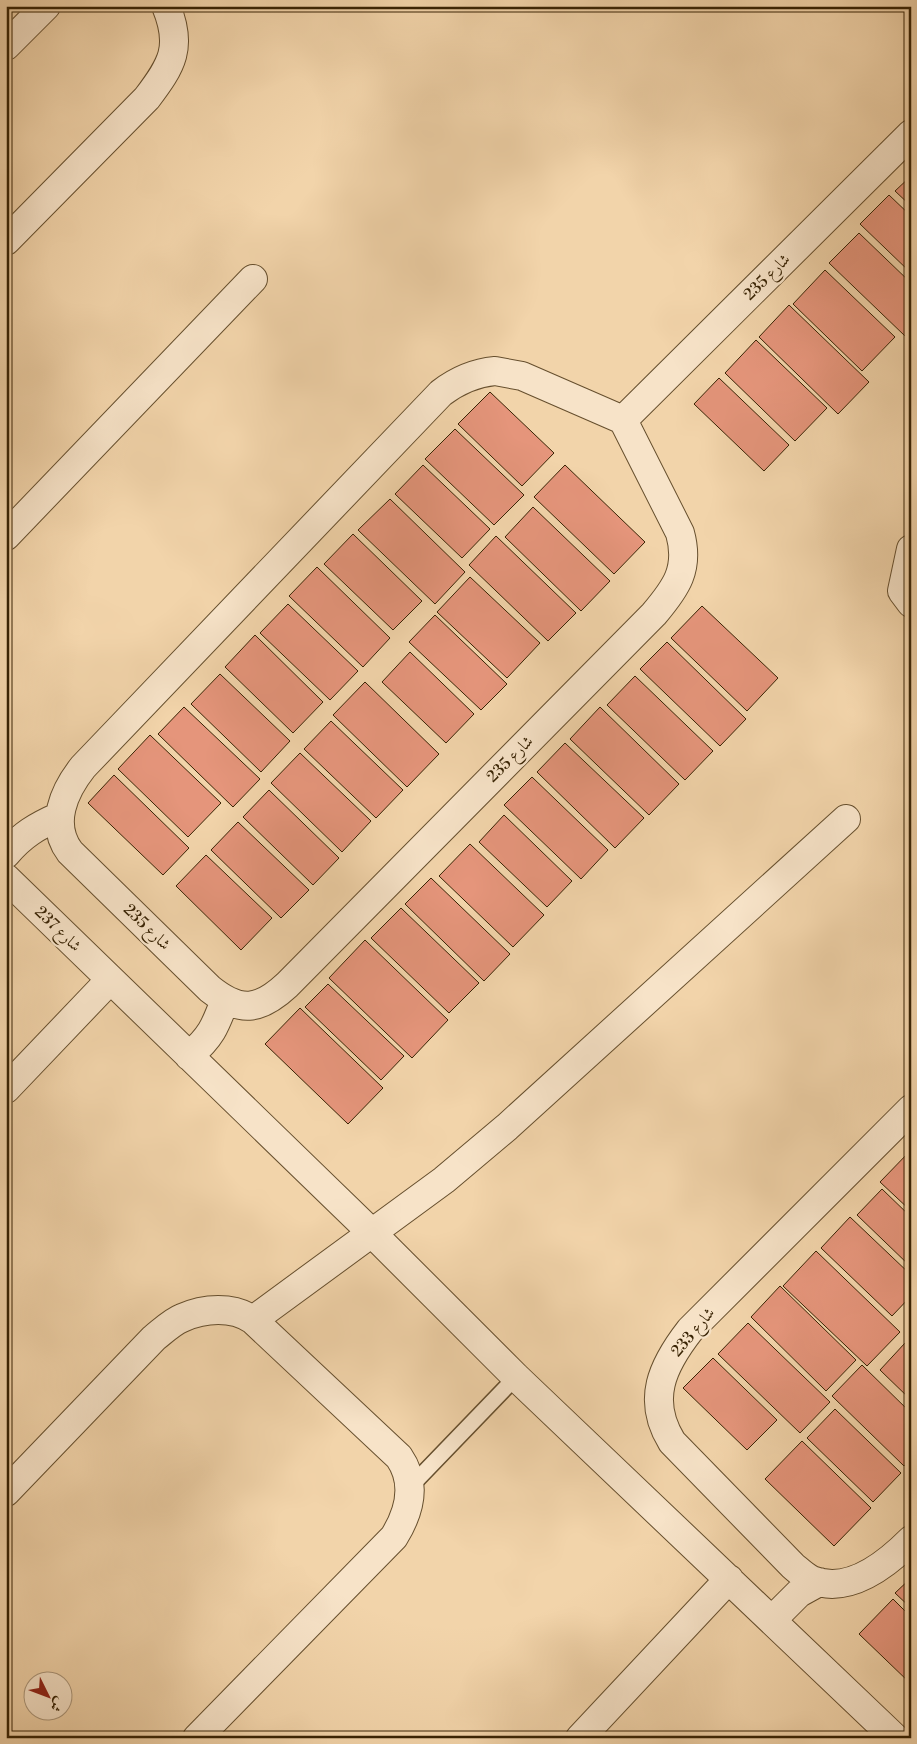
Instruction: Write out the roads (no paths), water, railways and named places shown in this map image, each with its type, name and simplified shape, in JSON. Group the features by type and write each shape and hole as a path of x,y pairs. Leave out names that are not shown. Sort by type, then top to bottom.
{"street":[{"path":"6,46 46,6"},
{"path":"6,241 148,98 166,72 172,59 175,39 166,6"},
{"name":"شارع 235","path":"623,420 911,134"},
{"path":"6,536 253,279"},
{"name":"شارع 235","path":"483,372 511,373 623,420 680,533 684,546 681,572 668,597 654,614 279,992 271,998 251,1006 243,1007 225,1000 210,989 65,845 59,828 67,790 83,767 442,393 454,383 483,372"},
{"path":"911,549 902,591 911,603"},
{"path":"6,854 26,833 60,816"},
{"path":"253,1320 444,1180 507,1127 846,819"},
{"name":"شارع 237","path":"6,878 371,1232 516,1377 895,1738"},
{"path":"6,1089 110,980"},
{"path":"188,1056 202,1045 212,1032 225,1000"},
{"name":"شارع 233","path":"819,1582 793,1566 672,1442 665,1431 660,1407 661,1380 674,1350 690,1330 911,1109"},
{"path":"6,1492 154,1338 182,1318 209,1311 238,1312 253,1320 399,1457 409,1476 410,1499 394,1537 197,1738"},
{"path":"772,1620 799,1593 819,1582 838,1583 856,1579 887,1562 911,1540"},
{"path":"580,1738 729,1579"}],"lane":[{"path":"410,1487 516,1377"}]}
